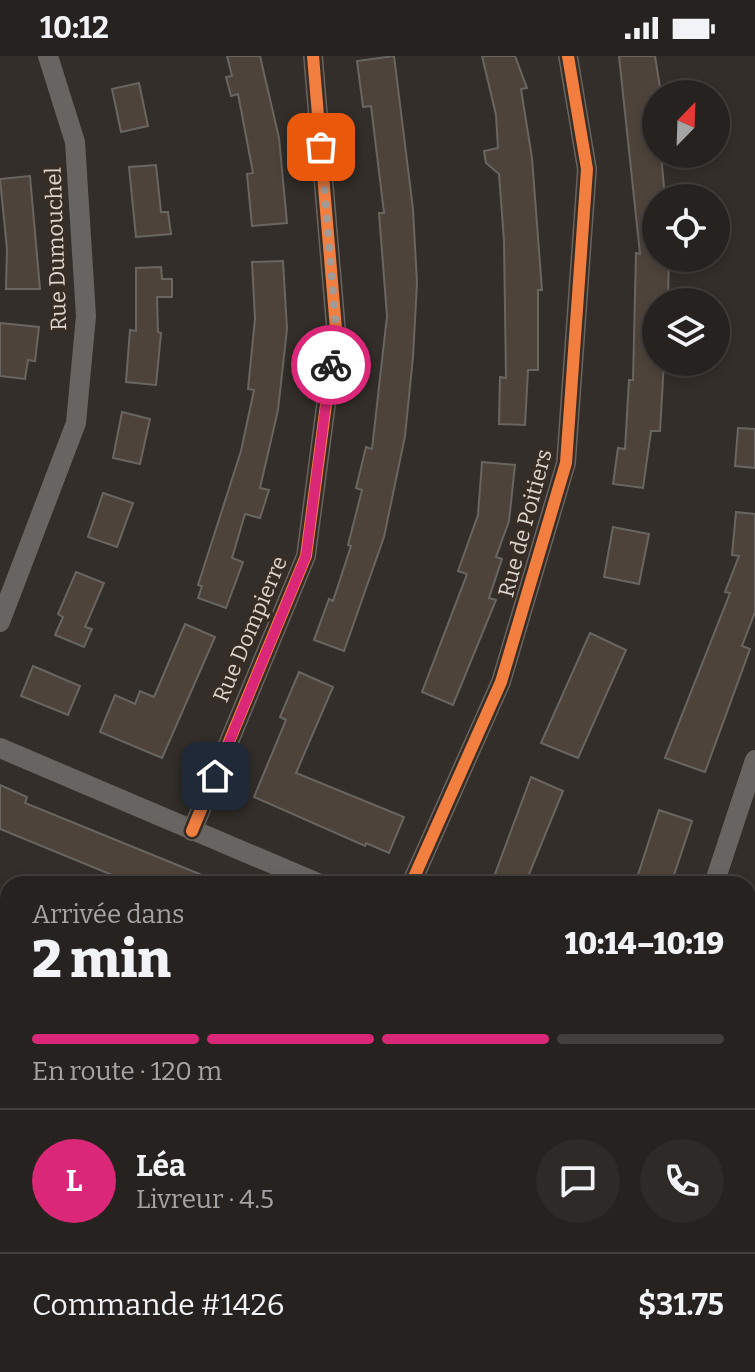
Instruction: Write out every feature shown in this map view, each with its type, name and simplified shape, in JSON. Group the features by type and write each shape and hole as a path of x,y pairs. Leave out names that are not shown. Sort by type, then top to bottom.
{"street":[{"name":"Rue Dumouchel","path":"0,622 76,423 86,316 75,142 48,56"},
{"name":"Rue Dompierre","path":"192,831 306,556 336,329 313,56"},
{"name":"Rue de Poitiers","path":"415,876 501,682 566,463 587,169 568,56"},
{"path":"0,748 301,876"},
{"path":"717,876 755,760"}],"building":[{"path":"227,56 260,56 279,138 287,223 252,226 247,174 253,173 238,94 231,96 226,77 232,76"},
{"path":"394,56 413,209 417,283 413,357 405,436 384,537 344,651 314,640 329,599 333,601 351,546 348,545 362,490 356,488 366,447 372,449 387,316 379,213 384,213 371,106 363,107 357,61"},
{"path":"482,56 515,56 527,88 521,89 532,158 542,290 538,290 538,370 528,370 525,425 499,424 500,377 506,378 504,241 499,174 486,163 484,151 498,148 496,115"},
{"path":"619,56 655,56 659,80 642,80 642,168 662,168 664,184 642,184 642,272 669,272 668,288 642,288 642,376 663,376 660,431 651,431 643,488 613,484 618,448 625,449 629,380 633,380 636,253 640,254"},
{"path":"139,83 148,126 121,132 112,89"},
{"path":"156,165 161,212 168,212 171,234 136,237 129,167"},
{"path":"30,176 40,289 6,289 7,249 0,179"},
{"path":"283,261 287,329 278,410 260,488 269,490 260,518 245,514 232,558 243,562 226,608 198,598 202,586 198,585 241,451 254,390 248,389 255,319 252,262"},
{"path":"161,267 162,279 172,279 172,297 157,297 158,332 161,333 156,385 126,382 130,330 136,331 136,268"},
{"path":"0,323 39,327 35,361 28,360 25,379 0,376"},
{"path":"122,412 150,419 140,464 113,458"},
{"path":"738,428 755,429 755,468 735,466"},
{"path":"482,462 515,465 509,521 496,557 502,559 489,598 496,600 453,705 422,692 467,574 458,571 478,515"},
{"path":"103,493 133,503 117,547 88,537"},
{"path":"736,512 755,514 755,612 742,646 750,649 705,772 665,758 730,593 725,592 739,556 732,555"},
{"path":"613,527 649,534 639,584 604,577"},
{"path":"76,572 104,583 85,627 92,629 84,647 55,635 63,617 58,614"},
{"path":"185,624 215,637 162,758 100,732 115,695 135,704 140,691 154,697"},
{"path":"590,633 626,650 578,758 541,743"},
{"path":"33,666 80,686 68,715 21,696"},
{"path":"299,672 333,687 296,773 404,817 389,853 366,843 365,846 254,797 286,720 280,717"},
{"path":"531,777 563,791 528,876 495,874"},
{"path":"0,785 27,797 25,803 204,876 115,876 0,829"},
{"path":"659,810 692,821 674,876 638,876"}],"cycle path":[{"path":"192,831 306,556 336,329 313,56"},
{"path":"415,876 501,682 566,463 587,169 568,56"}],"way so far":[{"path":"321,147 336,329 331,365"}],"route":[{"path":"215,776 306,556 331,365"}]}
